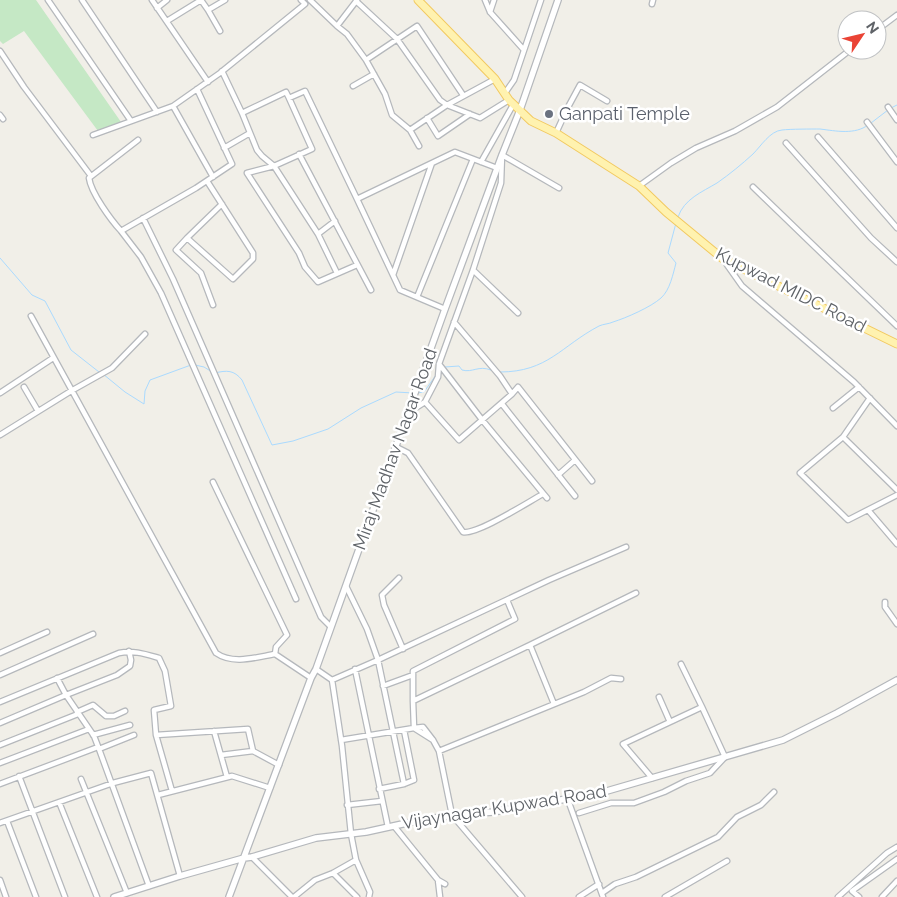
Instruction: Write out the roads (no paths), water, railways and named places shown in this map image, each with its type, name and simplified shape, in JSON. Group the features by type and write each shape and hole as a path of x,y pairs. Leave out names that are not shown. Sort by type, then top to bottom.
{"main road":[{"name":"Kupwad MIDC Road","path":"420,1 495,79 509,99 531,121 556,133 639,186 666,212 723,259 897,344"}],"street":[{"path":"48,0 132,121"},
{"path":"82,0 157,112"},
{"path":"152,0 208,82"},
{"path":"156,8 167,0"},
{"path":"167,21 201,0 220,31"},
{"path":"208,10 225,0"},
{"path":"485,0 490,12 524,50"},
{"path":"490,12 494,0"},
{"path":"481,162 509,99 541,0"},
{"name":"Miraj Madhav Nagar Road","path":"229,897 316,669 445,310 520,110 558,0"},
{"path":"93,135 173,106 222,71 306,1 347,34 374,74 385,94 392,115 410,130 419,146"},
{"path":"337,26 357,1 398,39 440,100 480,118 509,99"},
{"path":"366,60 417,26 463,96"},
{"path":"0,52 91,176"},
{"path":"639,186 671,162 696,148 735,131 777,107 837,60"},
{"path":"222,71 257,150 274,166 318,234 337,273"},
{"path":"353,86 374,74"},
{"path":"410,130 447,104 495,79"},
{"path":"556,133 566,109 580,85 607,101"},
{"path":"121,231 207,181 232,164 197,89"},
{"path":"289,98 305,91 400,290 445,310"},
{"path":"242,113 286,92 312,150 274,166 247,173 299,252 305,267 318,282 357,265"},
{"path":"173,106 213,176"},
{"path":"888,107 897,120"},
{"path":"427,118 438,136 470,114"},
{"path":"868,122 897,162"},
{"path":"224,148 250,133"},
{"path":"818,137 897,228"},
{"path":"138,140 91,176 89,178 90,184 108,213 141,257 161,292 296,600"},
{"path":"786,143 871,238 897,262"},
{"path":"357,199 455,152 497,168"},
{"path":"300,154 316,188 336,221 371,290"},
{"path":"409,412 426,402 438,377 439,364 473,270 501,184 502,155 559,188"},
{"path":"417,297 473,159"},
{"path":"393,275 432,163"},
{"path":"187,238 233,279 253,259 253,253 207,181"},
{"path":"753,188 897,326"},
{"path":"213,305 201,273 176,250 222,204"},
{"path":"143,218 173,279 321,617 330,626"},
{"path":"318,234 336,221"},
{"path":"723,259 742,286 859,387 897,426"},
{"path":"473,270 518,313"},
{"path":"31,316 216,653 228,658 244,660 276,654 311,678"},
{"path":"454,322 500,376 512,394"},
{"path":"0,436 38,411 112,368 145,334"},
{"path":"0,392 54,358"},
{"path":"396,447 408,453 463,532 469,533 485,526 545,496 439,364"},
{"path":"24,387 38,411"},
{"path":"833,408 859,387"},
{"path":"426,402 459,440 483,421 518,388 592,481"},
{"path":"870,398 843,437 800,473 848,520 896,497"},
{"path":"502,404 575,496"},
{"path":"843,437 897,490"},
{"path":"558,475 575,460"},
{"path":"213,482 287,635 276,647 276,654"},
{"path":"868,510 897,544"},
{"path":"332,680 626,547"},
{"path":"399,578 382,595 384,605 403,648"},
{"path":"346,584 378,660 404,784"},
{"path":"412,701 636,593"},
{"path":"414,728 412,701 413,671 515,619 507,600"},
{"path":"885,602 885,607 897,624"},
{"path":"0,653 47,632"},
{"path":"0,675 93,634"},
{"path":"530,644 554,704"},
{"path":"0,723 117,675 130,666 129,651"},
{"path":"0,702 119,653 129,651 159,658 165,671 171,706 154,710 156,735 172,791"},
{"path":"579,812 611,803 634,803 664,792 710,772 725,756 680,664"},
{"path":"316,669 332,680 341,740 351,834 356,860 368,885 369,897"},
{"path":"355,669 379,789 391,826 438,880 445,884"},
{"path":"384,686 413,675"},
{"path":"57,678 99,748 149,886"},
{"path":"439,751 584,692 611,678 621,679"},
{"name":"Vijaynagar Kupwad Road","path":"114,897 180,876 316,838 351,834 452,816 493,812 600,793 783,740 897,680"},
{"path":"659,696 670,722"},
{"path":"0,745 93,705 106,716 114,716 125,711"},
{"path":"652,778 623,744 702,706"},
{"path":"93,736 130,725"},
{"path":"341,740 423,727 439,751 452,816 522,897"},
{"path":"156,735 248,729 253,751"},
{"path":"0,763 89,730"},
{"path":"379,789 414,780 404,730"},
{"path":"214,731 228,777"},
{"path":"0,784 134,735"},
{"path":"221,755 253,751 278,765"},
{"path":"0,824 113,783 152,774 180,876"},
{"path":"19,776 65,897"},
{"path":"158,795 232,776 270,788"},
{"path":"80,779 127,893"},
{"path":"568,800 603,895 615,884 636,878 718,837 737,817 761,804 774,792"},
{"path":"347,805 382,801"},
{"path":"59,802 97,897"},
{"path":"7,821 36,897"},
{"path":"838,897 887,853 897,847"},
{"path":"252,857 293,897 315,880 333,873 356,860"},
{"path":"859,897 852,891 897,859"},
{"path":"665,897 727,861"},
{"path":"333,873 357,897"},
{"path":"0,880 6,897"},
{"path":"438,880 440,897"},
{"path":"882,897 897,881"},
{"path":"578,897 599,884"}],"waterway":[{"path":"891,108 897,105"},
{"path":"871,123 888,110"},
{"path":"678,217 689,201 731,173 770,136 778,131 790,129 851,131 868,125"},
{"path":"500,372 516,371 542,363 599,326 631,315 661,298 669,286 676,263 668,253 676,223"},
{"path":"0,258 32,295 45,301 71,350 99,372"},
{"path":"103,374 125,392 144,404 145,391 150,380 191,365"},
{"path":"195,365 204,367 212,372"},
{"path":"445,367 459,366 462,370 466,371 483,368 491,370"},
{"path":"215,373 230,372 236,374 242,380 272,445 293,441 328,429 361,408 396,392 413,393"},
{"path":"417,393 424,392 436,375"}],"place":[{"name":"Ganpati Temple","path":"549,114"}]}
